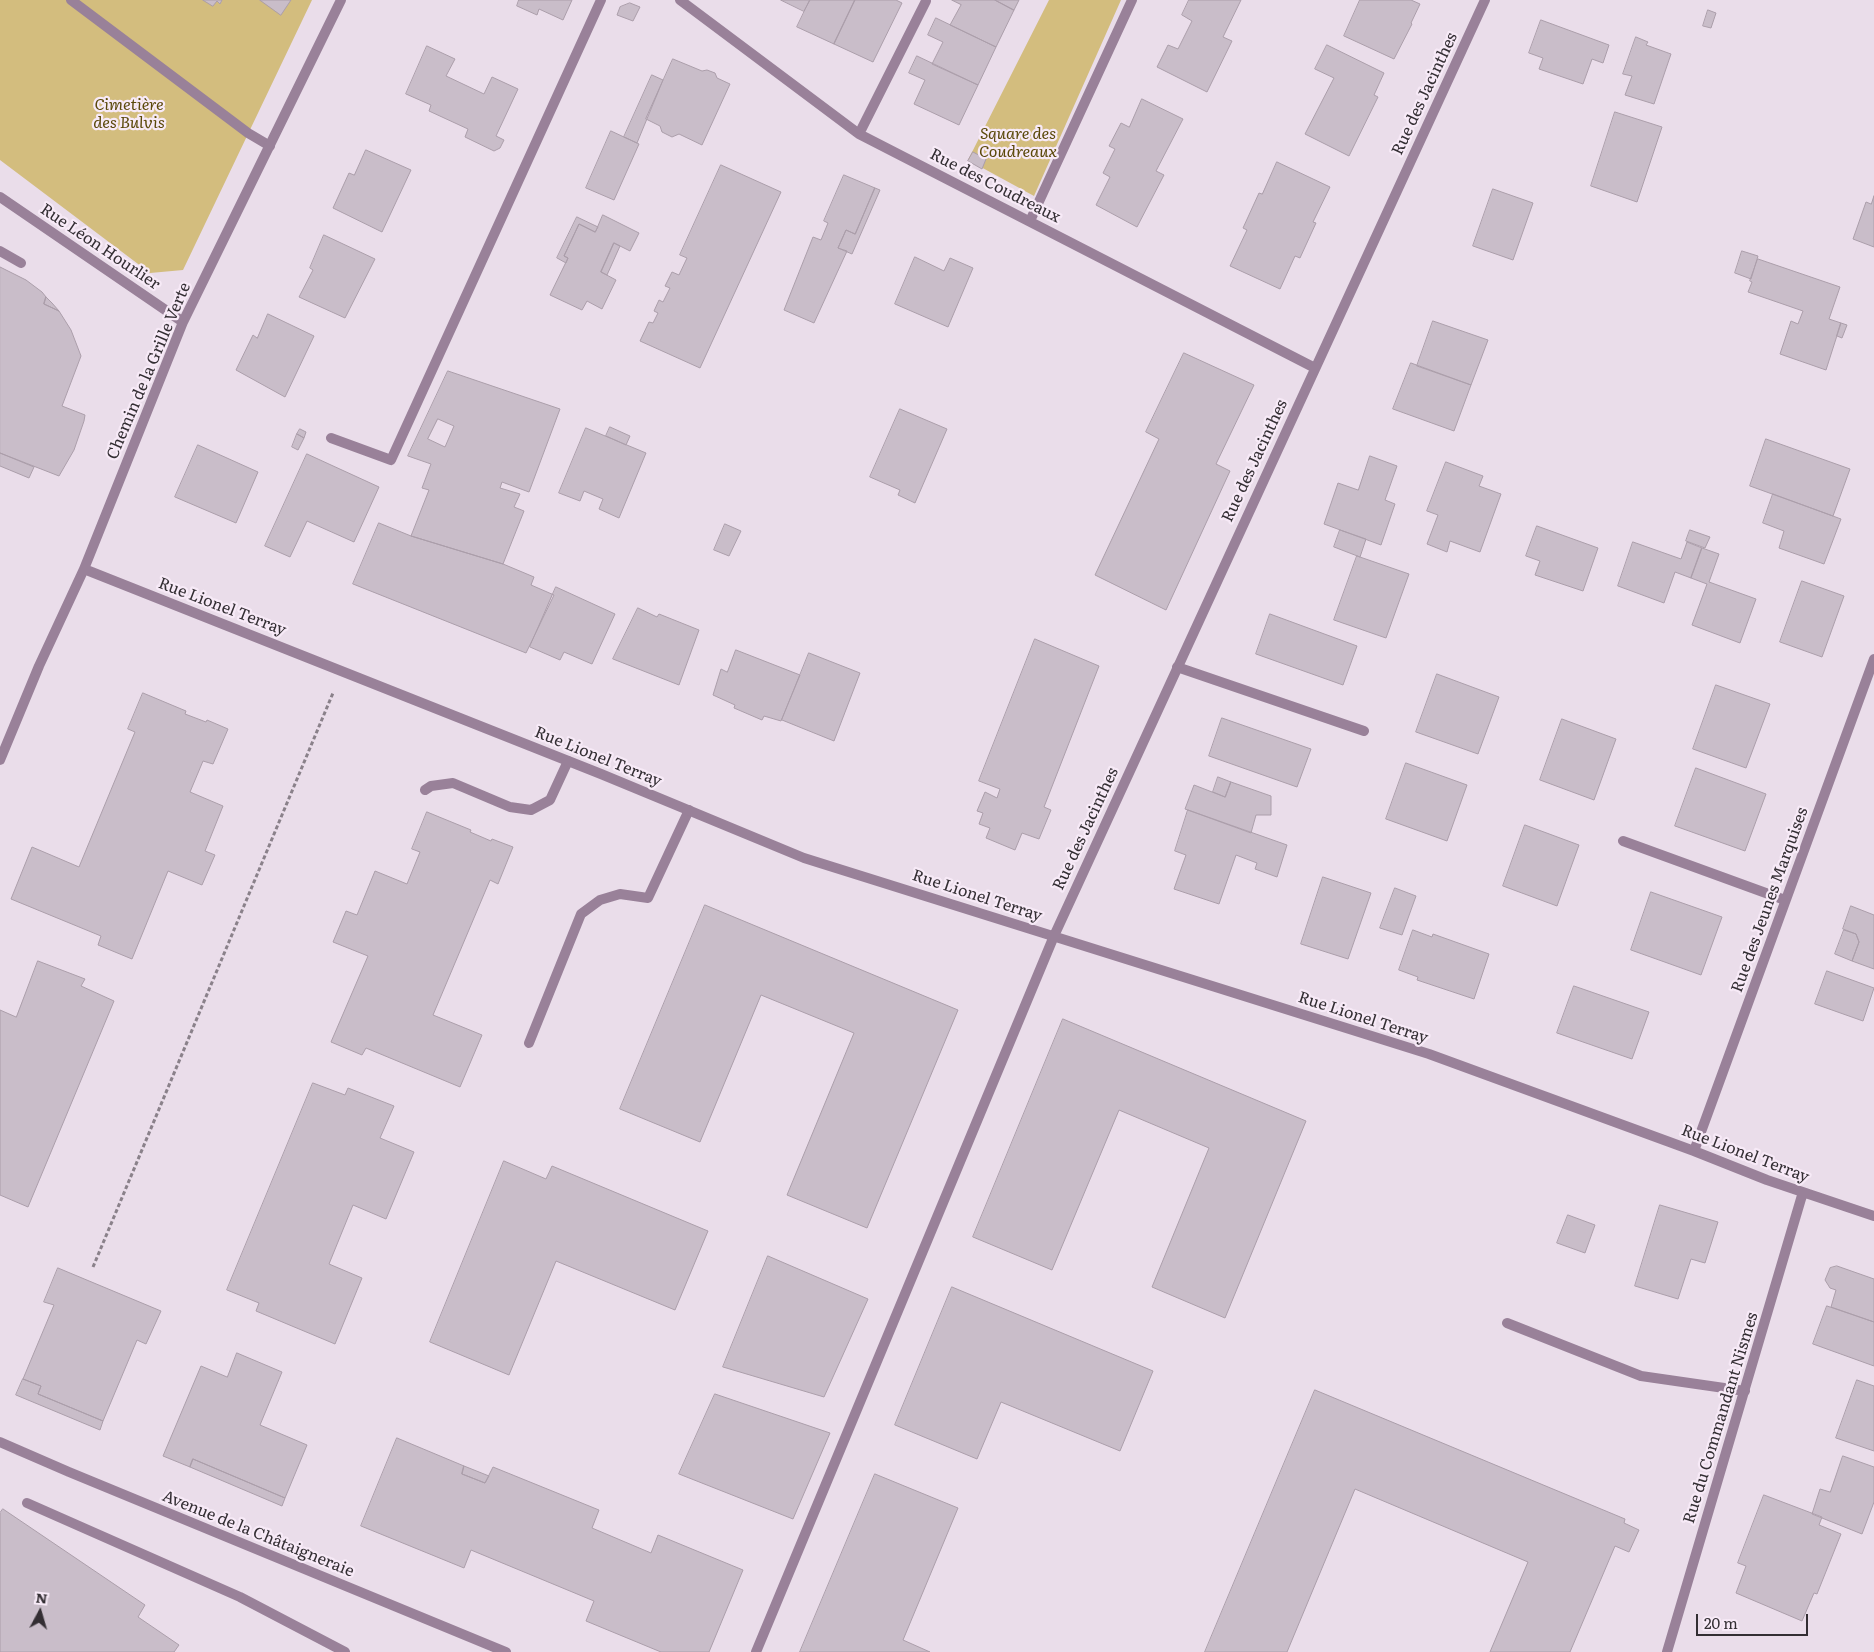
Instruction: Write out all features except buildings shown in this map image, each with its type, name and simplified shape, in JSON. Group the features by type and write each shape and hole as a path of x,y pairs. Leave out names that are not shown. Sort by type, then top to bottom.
{"street":[{"path":"71,0 248,133 270,146"},
{"name":"Chemin de la Grille Verte","path":"0,760 39,666 84,569 183,322 342,0"},
{"path":"331,438 391,460 601,0"},
{"name":"Rue des Coudreaux","path":"680,0 859,134 1315,368"},
{"path":"859,134 926,0"},
{"path":"1030,221 1132,0"},
{"name":"Rue des Jacinthes","path":"756,1652 1054,936 1485,0"},
{"name":"Rue Léon Hourlier","path":"0,197 183,322"},
{"path":"0,251 20,263"},
{"name":"Rue Lionel Terray","path":"84,569 568,761 804,858 1429,1054 1803,1192 1874,1216"},
{"name":"Rue des Jeunes Marquises","path":"1694,1151 1874,659"},
{"path":"1177,667 1364,731"},
{"path":"425,790 432,786 453,783 510,807 530,810 550,800 568,761"},
{"path":"529,1043 581,914 600,900 620,894 648,898 689,810"},
{"path":"1623,841 1785,900"},
{"name":"Rue du Commandant Nismes","path":"1667,1652 1803,1192"},
{"path":"1508,1324 1641,1376 1745,1391"},
{"name":"Avenue de la Châtaigneraie","path":"0,1442 506,1652"},
{"path":"27,1503 240,1597 345,1652"}],"path":[{"path":"93,1267 343,671"}],"green space":[{"name":"Cimetière des Bulvis","path":"0,0 312,0 183,270 150,273 0,160"},
{"name":"Square des Coudreaux","path":"1049,0 1121,0 1034,196 968,160"}]}
